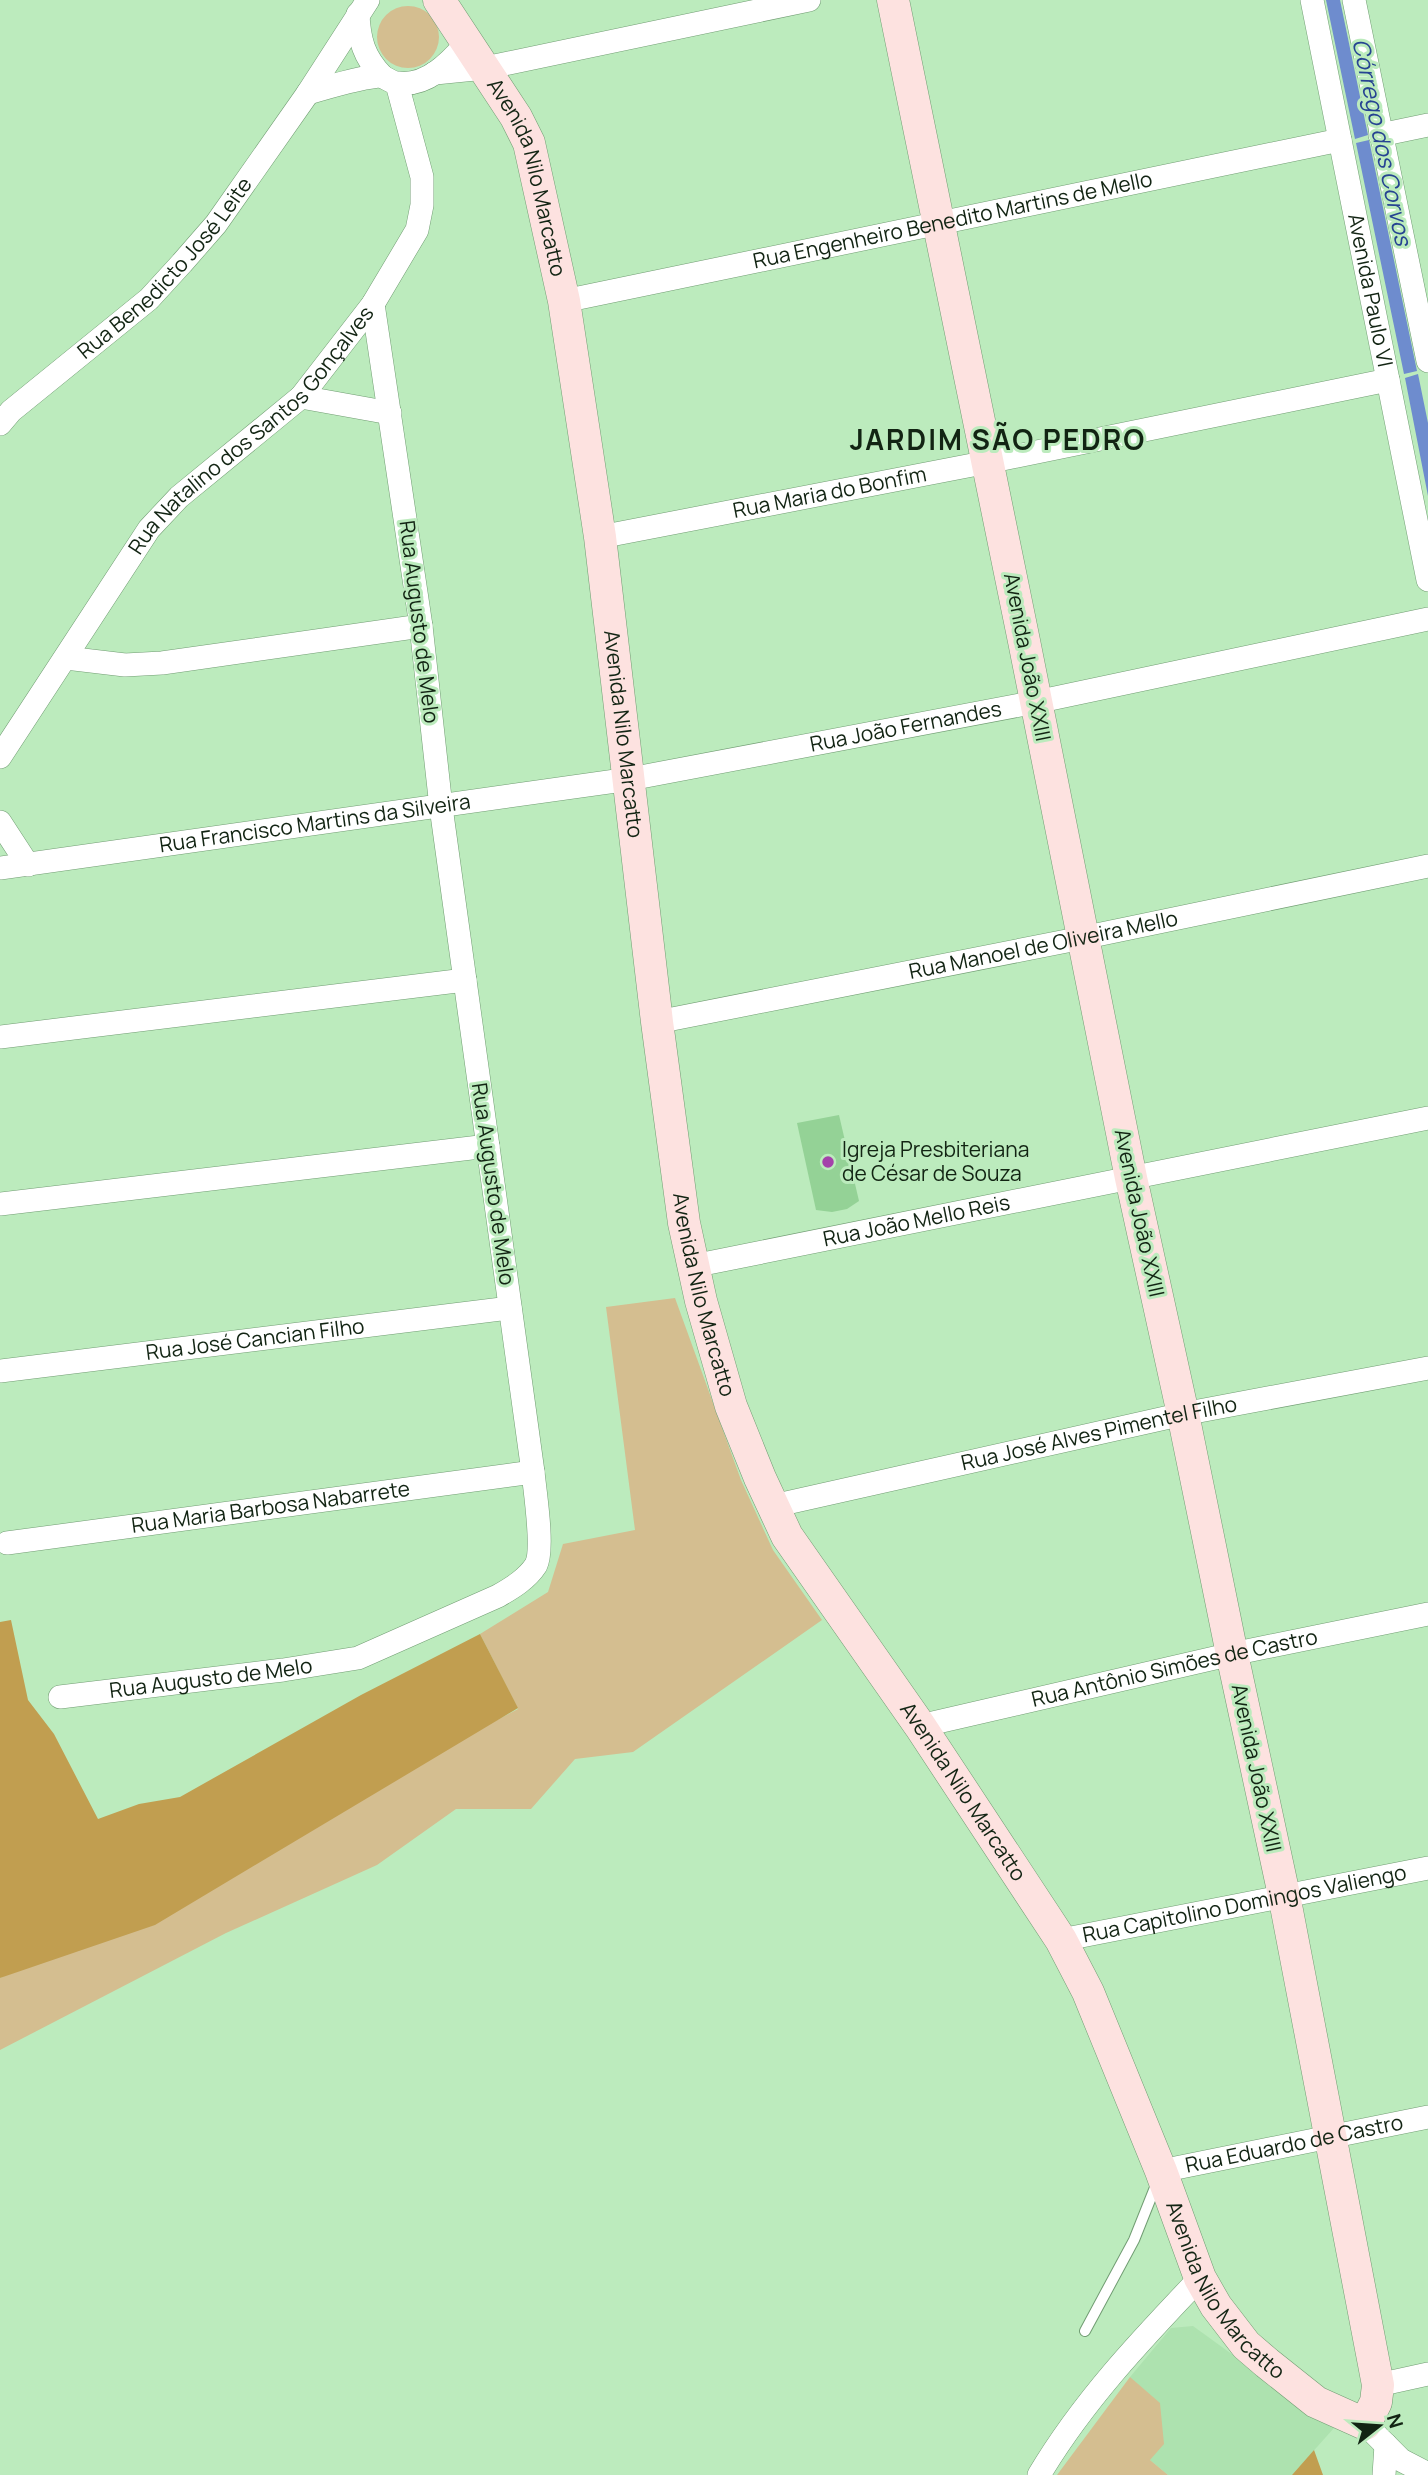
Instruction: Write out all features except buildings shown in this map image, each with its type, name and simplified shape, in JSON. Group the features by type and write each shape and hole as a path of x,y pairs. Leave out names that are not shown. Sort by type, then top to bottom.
{"street":[{"name":"Avenida Nilo Marcatto","path":"439,0 516,117 529,143 564,300 600,537 657,1022 684,1223 731,1406 787,1536 920,1726 1061,1940 1088,1992 1161,2171 1200,2278 1228,2323 1246,2345 1316,2402 1375,2434"},
{"path":"308,93 347,82 421,80 476,56 809,0"},
{"name":"Avenida João XXIII","path":"893,0 1037,702 1131,1178 1284,1895 1378,2385 1375,2434"},
{"name":"Avenida Paulo VI","path":"1312,0 1428,580"},
{"name":"Avenida Paulo VI","path":"1354,0 1428,361"},
{"name":"Rua Natalino dos Santos Gonçalves","path":"0,757 149,529 179,497 301,397 373,304 417,230 422,205 422,177 390,80 371,64 364,51 359,36 363,7"},
{"name":"Rua Benedicto José Leite","path":"0,424 11,411 149,299 216,224 308,93 363,7"},
{"path":"1380,135 1428,125"},
{"name":"Rua Engenheiro Benedito Martins de Mello","path":"564,300 1340,140"},
{"name":"Rua Augusto de Melo","path":"60,1697 358,1658 518,1585 537,1563 540,1550 533,1472 441,807 421,626 373,304"},
{"name":"Rua Maria do Bonfim","path":"600,537 988,462 1388,380"},
{"path":"301,397 390,412"},
{"name":"Rua João Fernandes","path":"630,779 1037,702 1428,619"},
{"path":"66,657 125,665 162,663 421,626"},
{"name":"Rua Francisco Martins da Silveira","path":"0,868 630,779"},
{"path":"0,822 28,865"},
{"name":"Rua Manoel de Oliveira Mello","path":"657,1022 1428,866"},
{"path":"0,1037 465,980"},
{"name":"Rua João Mello Reis","path":"693,1266 1428,1118"},
{"path":"0,1205 488,1146"},
{"name":"Rua José Cancian Filho","path":"0,1371 510,1308"},
{"name":"Rua José Alves Pimentel Filho","path":"773,1506 1183,1414 1428,1368"},
{"name":"Rua Maria Barbosa Nabarrete","path":"7,1543 533,1472"},
{"name":"Rua Antônio Simões de Castro","path":"920,1726 1232,1654 1428,1614"},
{"name":"Rua Capitolino Domingos Valiengo","path":"1061,1940 1428,1868"},
{"name":"Rua Eduardo de Castro","path":"1161,2171 1428,2117"},
{"path":"1039,2475 1080,2413 1117,2366 1200,2278"},
{"path":"1378,2385 1428,2374"},
{"path":"1375,2434 1401,2460 1423,2473"},
{"path":"1375,2434 1384,2475"}],"lane":[{"path":"1084,2332 1134,2240 1161,2171"}],"shaded area":[{"path":"408,6 420,8 430,15 437,25 437,49 430,59 420,66 408,68 396,66 386,59 379,49 377,37 379,25 386,15 396,8"},
{"path":"675,1298 741,1480 773,1550 822,1620 633,1752 575,1759 531,1809 456,1809 377,1865 226,1933 0,2050 0,1978 518,1709 480,1634 548,1592 563,1544 635,1530 606,1307"},
{"path":"11,1620 28,1700 54,1734 98,1819 139,1804 180,1797 361,1695 480,1634 518,1708 155,1925 0,1978 0,1622"},
{"path":"1193,2326 1334,2428 1292,2475 1168,2475 1150,2460 1130,2377 1171,2328"},
{"path":"1130,2377 1160,2403 1164,2444 1150,2460 1168,2475 1057,2475"},
{"path":"1314,2450 1323,2475 1292,2475"}],"water":[{"path":"1326,0 1340,0 1368,135 1355,139"},
{"path":"1369,140 1417,371 1404,374 1356,143"},
{"path":"1418,374 1428,423 1428,496 1405,378"}],"place":[{"name":"Igreja Presbiteriana de César de Souza","path":"828,1162"}],"district":[{"name":"JARDIM SÃO PEDRO","path":"998,440"}],"water label":[{"name":"Córrego dos Corvos","path":"1382,142"}]}
